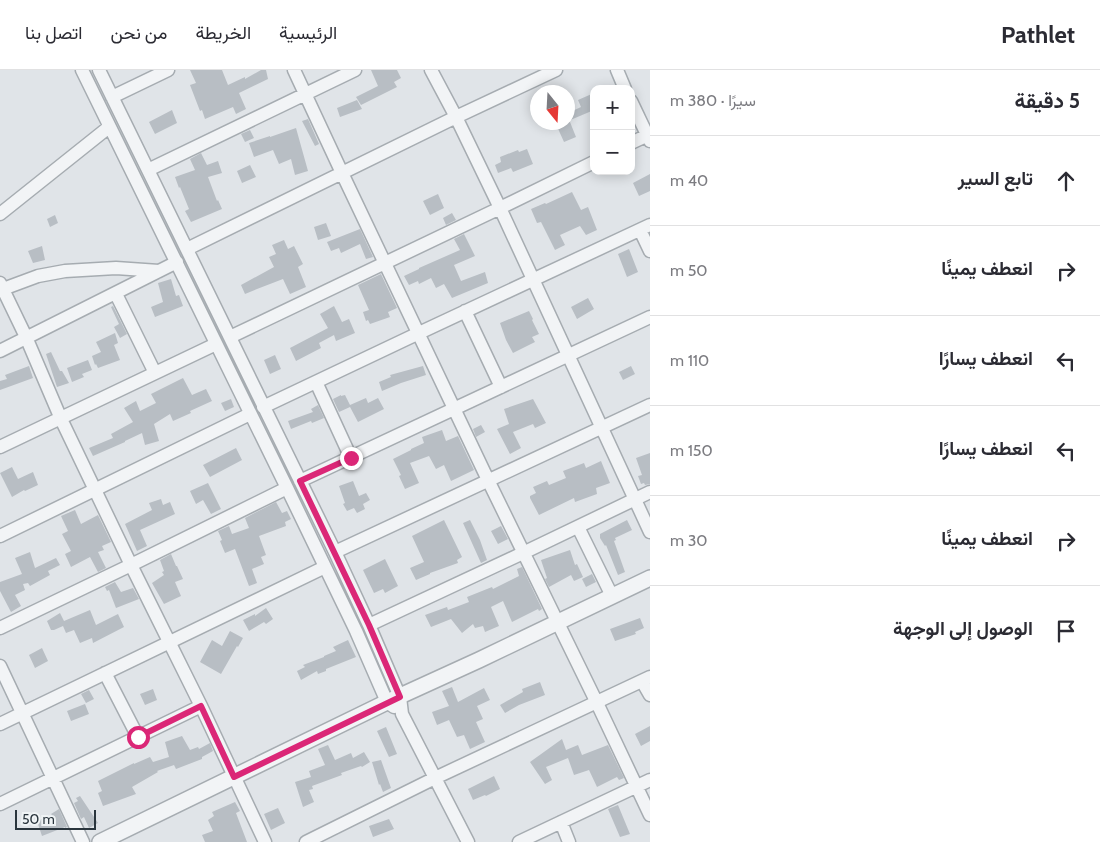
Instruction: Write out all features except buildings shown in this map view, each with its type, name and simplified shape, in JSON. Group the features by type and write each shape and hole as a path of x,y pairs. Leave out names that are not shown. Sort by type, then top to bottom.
{"street":[{"path":"82,70 356,631 402,714 468,842"},
{"path":"99,70 335,552 369,625 394,699"},
{"path":"112,97 168,70"},
{"path":"294,70 454,410 650,815"},
{"path":"148,170 354,70"},
{"path":"431,70 500,208 650,532"},
{"path":"187,249 556,70"},
{"path":"617,70 624,85"},
{"path":"635,109 649,137 635,142"},
{"path":"0,214 109,126"},
{"path":"230,337 590,164"},
{"path":"264,407 645,227 650,251"},
{"path":"0,351 177,262"},
{"path":"159,271 116,268 65,271 1,286 26,337 61,418 265,842"},
{"path":"116,294 155,373"},
{"path":"466,311 501,387"},
{"path":"300,481 454,410 567,355 649,321"},
{"path":"0,447 216,344"},
{"path":"316,382 351,458"},
{"path":"335,552 650,405"},
{"path":"0,536 250,414"},
{"path":"0,628 287,488"},
{"path":"369,625 650,492"},
{"path":"578,527 612,596"},
{"path":"0,724 325,567"},
{"path":"100,842 394,699 650,578"},
{"path":"0,666 83,842"},
{"path":"105,673 138,737"},
{"path":"306,842 435,778 646,679 650,695"},
{"path":"0,804 201,706"},
{"path":"519,842 650,780"},
{"path":"561,822 569,842"}],"route":[{"path":"138,737 201,706 234,777 400,697 369,625 300,481 351,458"}]}
